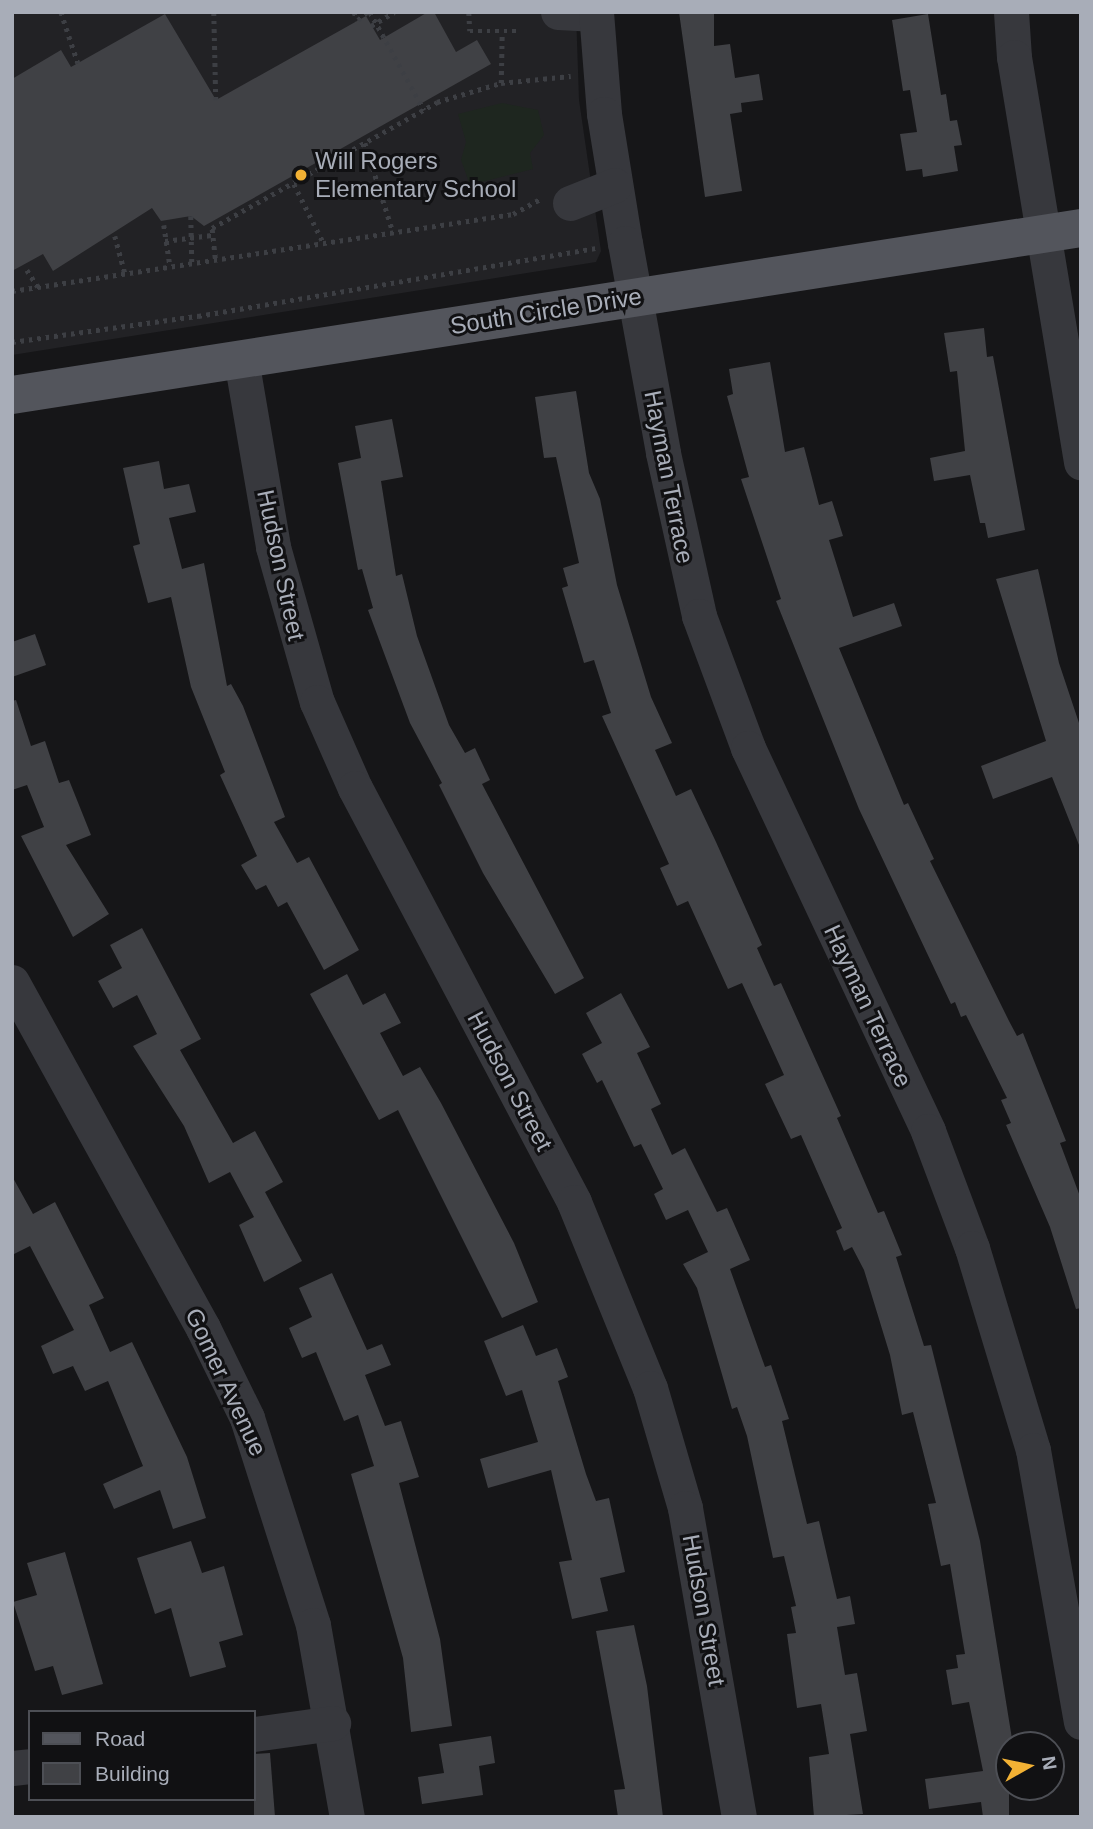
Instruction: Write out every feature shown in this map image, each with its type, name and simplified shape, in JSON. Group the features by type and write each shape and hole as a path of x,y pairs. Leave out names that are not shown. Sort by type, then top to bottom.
{"main road":[{"name":"South Circle Drive","path":"12,395 1081,228"}],"street":[{"path":"558,12 596,13"},
{"path":"1011,12 1042,234 1081,462"},
{"name":"Hayman Terrace","path":"596,13 604,114 634,296 678,526 719,674 781,823 928,1131 989,1297 1049,1521 1081,1722"},
{"path":"559,199 615,185"},
{"name":"Hudson Street","path":"241,359 274,547 317,702 355,788 574,1202 650,1388 685,1508 739,1817"},
{"name":"Gomer Avenue","path":"12,982 203,1328 247,1418 296,1560 333,1723 347,1817"},
{"path":"256,1734 333,1723"}],"path":[{"path":"61,12 78,63"},
{"path":"214,12 216,100"},
{"path":"354,12 358,20 369,12 424,110"},
{"path":"374,24 394,12"},
{"path":"469,12 470,31 518,31"},
{"path":"500,83 502,33"},
{"path":"215,258 212,228 424,110 500,83 572,76"},
{"path":"365,143 393,232"},
{"path":"294,184 323,242"},
{"path":"12,291 513,214 559,199"},
{"path":"191,216 189,239 192,262"},
{"path":"164,225 170,265"},
{"path":"165,241 212,235"},
{"path":"115,236 126,273"},
{"path":"12,342 212,314 595,248"},
{"path":"27,270 38,287"}],"shaded area":[{"name":"Will Rogers Elementary School","path":"12,12 576,12 579,100 601,251 596,262 12,355"},
{"path":"502,103 538,110 544,135 530,153 533,169 470,185 461,160 466,142 458,114"}],"building":[{"path":"428,12 434,12 456,52 477,40 491,64 204,226 191,216 161,221 152,208 53,271 43,254 12,271 12,79 61,50 71,67 165,14 216,100 366,16 380,40"},
{"path":"679,12 714,12 714,46 730,44 735,78 759,74 763,100 741,103 742,112 730,114 742,191 705,197"},
{"path":"928,14 941,95 946,94 950,121 957,120 962,145 954,146 958,171 923,177 922,169 906,171 900,134 917,132 910,90 903,91 892,20"},
{"path":"984,328 987,357 993,356 1025,530 988,538 985,523 980,523 970,475 934,481 930,458 965,451 957,371 950,372 944,333"},
{"path":"770,362 785,452 804,447 819,505 832,501 843,536 829,540 853,617 894,603 902,626 839,648 904,805 908,803 934,859 930,861 1009,1021 1017,1036 1023,1033 1066,1141 1060,1143 1081,1199 1081,1308 1076,1309 1050,1227 1006,1125 1011,1123 1001,1100 1007,1098 966,1015 961,1017 955,1002 951,1004 859,809 776,601 781,599 741,479 749,477 727,396 733,394 729,369"},
{"path":"576,391 589,473 600,499 617,585 651,697 672,743 655,750 676,796 691,789 762,945 757,948 774,986 781,983 841,1116 837,1118 878,1213 884,1211 902,1255 896,1257 924,1346 931,1345 980,1541 1011,1731 995,1731 995,1801 1009,1801 1009,1817 983,1817 981,1802 929,1809 925,1779 983,1771 969,1702 952,1705 946,1670 958,1668 956,1655 965,1654 950,1564 941,1566 928,1504 936,1503 913,1412 902,1415 890,1355 864,1270 852,1247 844,1251 836,1231 842,1228 801,1135 791,1139 765,1084 784,1075 742,983 728,989 688,901 677,906 660,868 669,864 602,716 611,713 594,660 584,663 562,588 568,586 563,568 579,563 556,457 544,458 535,397"},
{"path":"392,419 403,477 381,481 396,576 402,574 417,636 449,725 465,753 475,748 490,780 482,784 584,978 555,994 483,873 439,785 442,783 410,723 368,610 373,608 362,569 358,570 338,463 361,458 355,426"},
{"path":"159,461 164,489 189,484 196,512 169,518 182,569 204,563 227,686 231,684 243,706 285,817 274,822 297,863 309,857 359,950 324,970 287,902 278,907 266,885 256,890 241,865 257,856 220,775 225,772 191,687 171,597 148,603 133,546 140,544 123,468"},
{"path":"1038,569 1059,663 1081,729 1079,845 1052,777 993,799 981,766 1046,741 996,579"},
{"path":"35,634 46,665 12,677 12,642"},
{"path":"16,700 31,746 45,741 59,783 69,780 91,835 66,845 109,914 73,937 21,836 44,827 27,785 12,790 12,701"},
{"path":"142,928 201,1039 180,1050 233,1143 255,1131 283,1182 265,1192 302,1261 264,1282 239,1225 254,1217 230,1172 209,1183 184,1126 133,1046 157,1034 137,995 113,1008 98,981 122,968 110,945"},
{"path":"347,974 363,1005 385,993 401,1023 380,1033 403,1076 420,1067 514,1243 538,1302 502,1318 398,1110 379,1120 310,994"},
{"path":"621,993 650,1047 637,1053 661,1104 651,1109 672,1155 685,1148 717,1212 727,1208 750,1260 730,1269 765,1367 771,1365 789,1419 782,1421 807,1524 819,1521 837,1599 850,1596 855,1624 837,1627 845,1675 857,1673 867,1731 850,1734 863,1814 814,1817 809,1757 829,1754 821,1704 797,1708 787,1634 796,1633 791,1607 796,1606 784,1556 773,1558 747,1436 737,1407 732,1409 697,1288 683,1264 708,1252 688,1210 666,1220 654,1194 663,1189 641,1144 634,1147 602,1080 597,1083 582,1054 602,1043 586,1013"},
{"path":"12,1176 33,1214 55,1202 104,1298 89,1305 110,1352 132,1342 187,1457 206,1518 173,1529 160,1490 114,1509 103,1484 143,1466 108,1381 85,1391 73,1366 53,1374 41,1346 74,1330 30,1246 12,1255"},
{"path":"332,1273 367,1350 382,1344 391,1365 365,1375 385,1426 401,1421 419,1477 399,1483 440,1639 452,1726 411,1732 403,1658 351,1474 374,1466 358,1415 344,1421 316,1352 302,1358 289,1328 312,1317 299,1288"},
{"path":"523,1325 536,1356 557,1348 568,1377 558,1381 586,1474 596,1501 609,1498 625,1572 600,1578 608,1611 572,1619 559,1562 572,1560 551,1470 488,1488 480,1459 538,1442 522,1390 506,1396 484,1341"},
{"path":"191,1541 202,1573 224,1566 243,1635 219,1642 226,1667 190,1677 171,1608 155,1614 137,1558"},
{"path":"65,1552 103,1684 62,1695 53,1666 35,1671 13,1602 37,1595 27,1563"},
{"path":"634,1625 647,1686 663,1817 618,1817 614,1790 625,1789 596,1631"},
{"path":"491,1736 495,1763 479,1766 483,1795 422,1804 418,1777 444,1773 439,1744"},
{"path":"270,1753 275,1817 254,1817 256,1754"}],"place":[{"name":"Will Rogers Elementary School","path":"301,175"}]}
